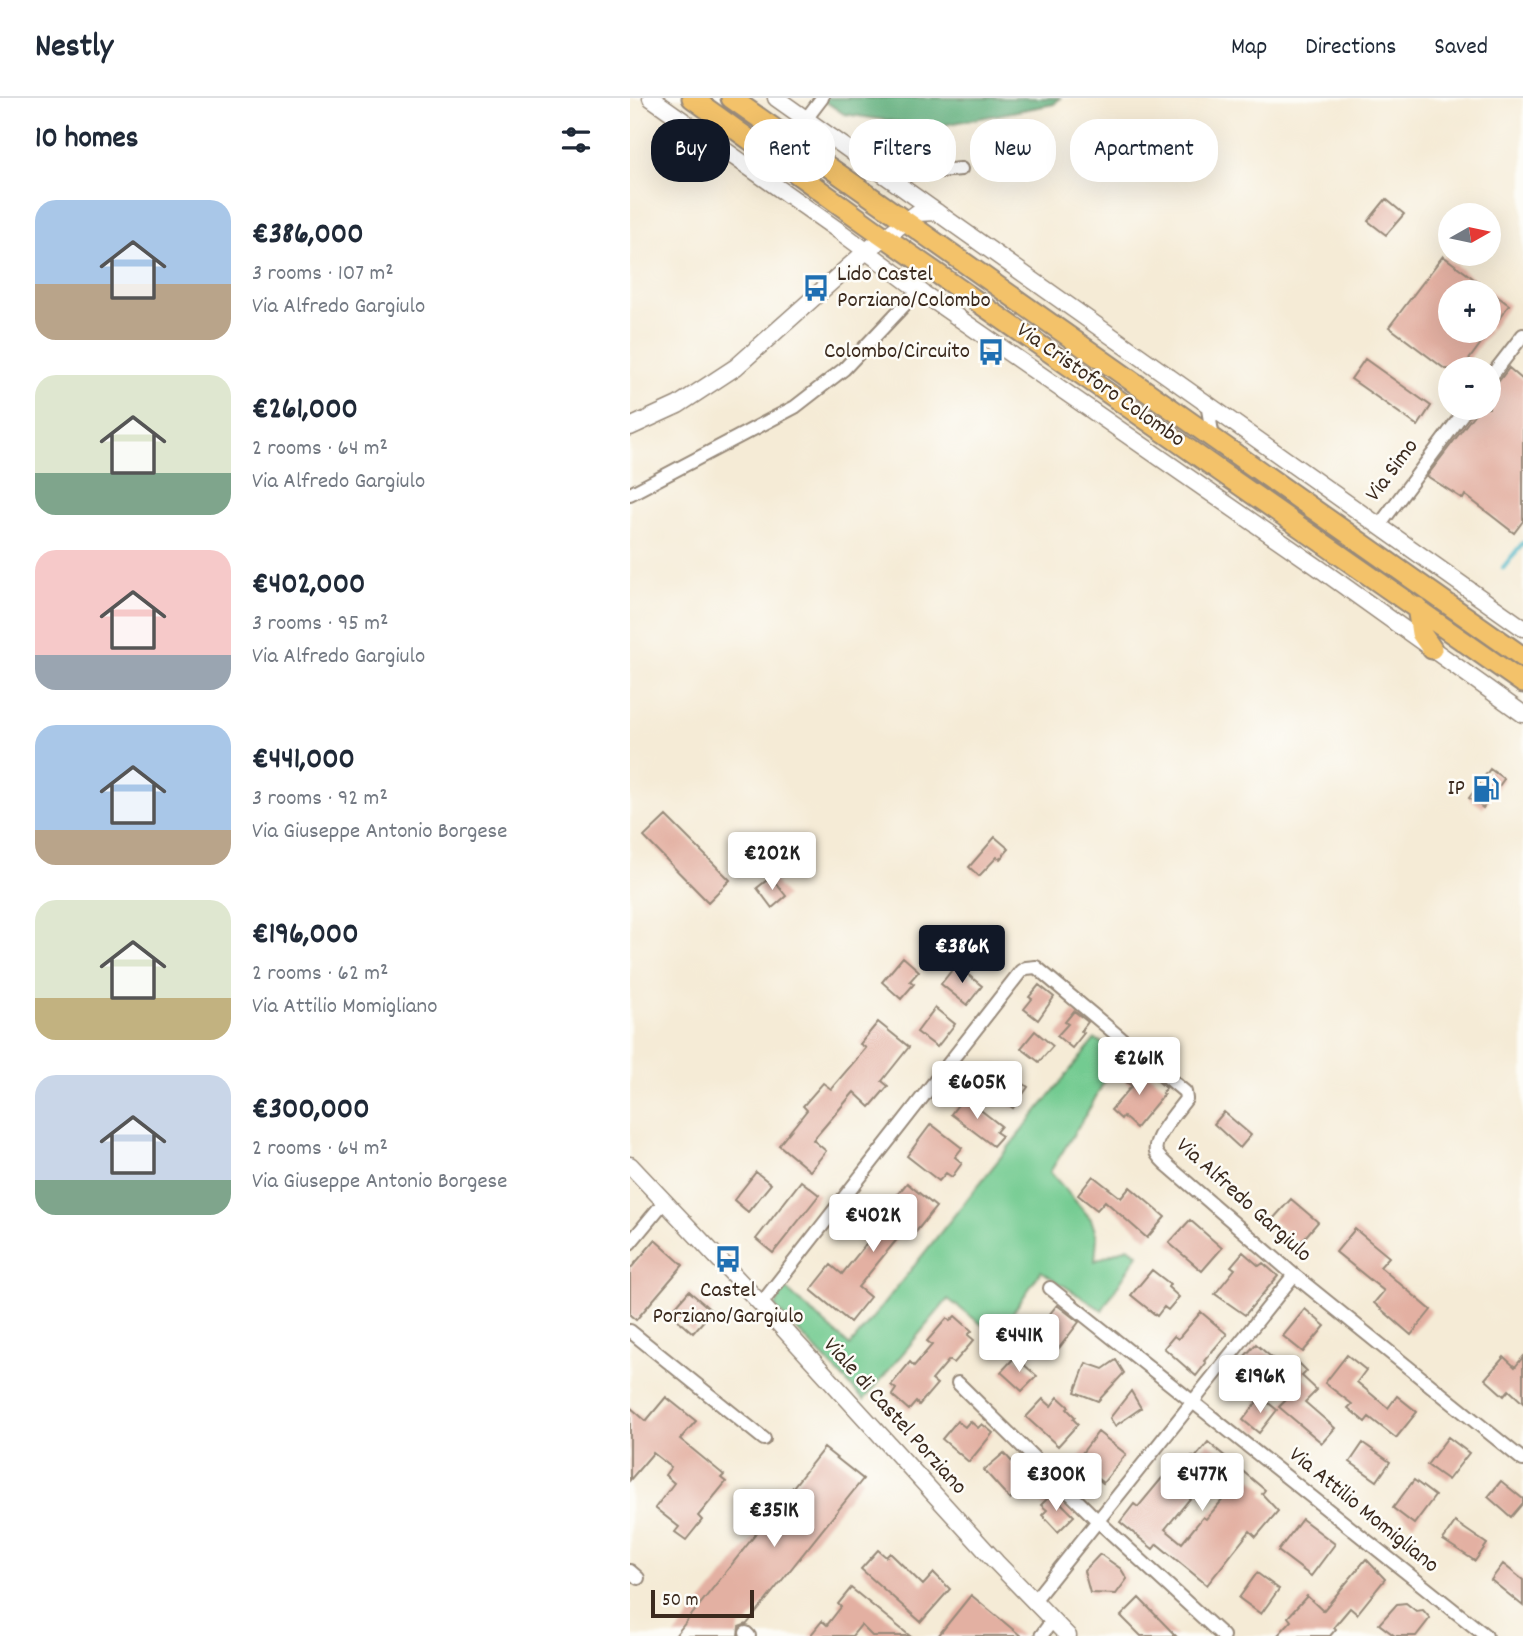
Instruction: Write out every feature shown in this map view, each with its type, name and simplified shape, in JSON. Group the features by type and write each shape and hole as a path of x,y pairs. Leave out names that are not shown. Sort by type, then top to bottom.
{"main road":[{"name":"Via Cristoforo Colombo","path":"691,98 884,237 1523,682"},
{"name":"Via Cristoforo Colombo","path":"731,98 1523,657"},
{"path":"1417,607 1421,632 1432,649"}],"street":[{"name":"Via Cristoforo Colombo","path":"651,98 924,294 1523,713"},
{"name":"Via Cristoforo Colombo","path":"776,98 806,119"},
{"path":"806,119 822,98"},
{"path":"956,169 961,169"},
{"name":"Via Cristoforo Colombo","path":"895,182 1523,628"},
{"path":"630,427 678,405 736,368 884,237 918,213 937,212"},
{"path":"630,494 795,407 844,369 911,298 924,294"},
{"path":"1501,363 1523,335"},
{"path":"1208,404 1213,438"},
{"name":"Via Simo","path":"1379,526 1458,420"},
{"name":"Via Alfredo Gargiulo","path":"761,1304 1021,971 1030,967 1040,970 1185,1092 1186,1099 1158,1137 1156,1145 1158,1155 1167,1165 1294,1275 1523,1460"},
{"name":"Viale di Castel Porziano","path":"630,1165 1033,1602 1068,1636"},
{"path":"630,1244 664,1202"},
{"path":"1033,1602 1294,1275"},
{"name":"Via Attilio Momigliano","path":"1050,1288 1486,1636"},
{"path":"630,1331 764,1439"},
{"path":"958,1383 1097,1520 1223,1636"},
{"path":"1041,1636 1052,1621"}],"green space":[{"path":"820,98 1060,98 1054,104 956,123 956,119 878,119 844,114"},
{"path":"1095,1039 1120,1052 1091,1106 1050,1172 1091,1219 1097,1237 1095,1261 1128,1247 1138,1254 1102,1310 1041,1271 997,1336 948,1299 864,1400 775,1307 785,1288 850,1346"}],"building":[{"path":"1386,199 1404,214 1386,235 1368,221"},
{"path":"1438,263 1438,266 1456,266 1475,280 1438,280 1438,343 1481,343 1471,357 1438,357 1438,364 1389,327"},
{"path":"1501,299 1509,305 1501,316"},
{"path":"1365,359 1431,406 1418,426 1351,379"},
{"path":"1509,368 1523,380 1523,521 1514,533 1465,495 1463,499 1427,476 1470,420 1501,420 1501,378"},
{"name":"IP","path":"1490,769 1504,779 1483,808 1469,798"},
{"path":"666,816 730,880 708,902 644,837"},
{"path":"995,837 1009,849 979,876 969,867"},
{"path":"771,877 786,896 772,908 757,888"},
{"path":"903,957 919,971 910,981 914,984 901,999 882,982"},
{"path":"956,965 982,986 967,1005 941,984"},
{"path":"1039,985 1054,997 1038,1020 1024,1009 1032,999 1029,997"},
{"path":"935,1008 955,1024 937,1047 917,1032"},
{"path":"1074,1011 1088,1022 1081,1031 1084,1033 1072,1048 1057,1036 1068,1024 1065,1022"},
{"path":"878,1022 909,1047 882,1081 888,1086 870,1107 854,1092 813,1140 826,1151 810,1171 779,1145 807,1110 803,1106 823,1083 831,1089 866,1048 860,1044"},
{"path":"1035,1031 1053,1046 1039,1062 1021,1048"},
{"path":"997,1064 1028,1087 1013,1108 982,1085"},
{"path":"1138,1065 1166,1088 1136,1128 1123,1116 1121,1119 1111,1110 1132,1086 1125,1081"},
{"path":"964,1097 1001,1126 996,1132 1002,1136 993,1146 951,1114"},
{"path":"1224,1112 1251,1135 1240,1148 1214,1124"},
{"path":"931,1124 962,1148 955,1157 962,1163 952,1177 946,1173 939,1181 907,1156"},
{"path":"756,1172 771,1184 748,1212 734,1200"},
{"path":"1093,1176 1121,1198 1130,1187 1165,1217 1147,1238 1105,1201 1097,1210 1078,1195"},
{"path":"801,1181 819,1195 773,1253 756,1239"},
{"path":"907,1183 936,1207 915,1233 907,1227 858,1287 870,1297 850,1322 811,1290 831,1265 842,1274 891,1213 885,1209"},
{"path":"1291,1199 1318,1222 1300,1243 1272,1220"},
{"path":"1190,1220 1222,1248 1202,1271 1169,1243"},
{"path":"1355,1229 1389,1257 1380,1267 1431,1310 1411,1335 1374,1303 1384,1291 1336,1252"},
{"path":"655,1240 683,1265 636,1320 630,1315 630,1269"},
{"path":"1243,1252 1259,1266 1263,1263 1278,1276 1245,1315 1215,1294 1235,1269 1231,1266"},
{"path":"1152,1270 1170,1284 1168,1287 1179,1297 1168,1310 1164,1307 1157,1316 1131,1295"},
{"path":"689,1291 712,1311 693,1333 670,1313"},
{"path":"1057,1305 1079,1322 1059,1348 1037,1330"},
{"path":"1305,1309 1325,1326 1303,1352 1283,1336"},
{"path":"1201,1312 1227,1334 1204,1361 1206,1363 1196,1376 1164,1348 1174,1336 1178,1339"},
{"path":"955,1316 972,1331 968,1335 974,1340 954,1363 949,1360 932,1380 937,1384 919,1405 916,1402 909,1410 892,1395 896,1389 891,1385 910,1362 914,1366 932,1345 927,1341 947,1318 950,1321"},
{"path":"1021,1318 1037,1332 1021,1350 1005,1336"},
{"path":"1256,1344 1286,1370 1296,1360 1307,1371 1302,1376 1317,1390 1305,1402 1335,1428 1322,1443 1279,1407 1291,1395 1269,1373 1261,1382 1247,1370 1252,1364 1244,1357"},
{"path":"1347,1355 1366,1370 1357,1382 1388,1408 1397,1396 1417,1412 1396,1438 1369,1417 1365,1422 1348,1408 1352,1404 1325,1383"},
{"path":"1015,1357 1037,1376 1022,1391 1001,1372"},
{"path":"1504,1357 1515,1367 1523,1357 1523,1403 1509,1390 1504,1396 1485,1379"},
{"path":"1116,1360 1124,1373 1098,1401 1075,1392 1086,1363 1103,1369"},
{"path":"1131,1391 1141,1408 1115,1426 1110,1418"},
{"path":"666,1397 696,1421 680,1439 724,1475 721,1478 726,1482 698,1516 702,1520 686,1540 675,1532 679,1527 655,1508 674,1483 665,1475 671,1467 653,1453 630,1480 630,1407 646,1421"},
{"path":"1058,1397 1069,1407 1067,1409 1078,1424 1058,1446 1026,1417 1043,1399 1051,1406"},
{"path":"1261,1397 1277,1410 1259,1433 1243,1420"},
{"path":"957,1421 965,1427 970,1421 978,1428 982,1424 993,1433 969,1462 942,1439"},
{"path":"1098,1432 1126,1454 1103,1483 1076,1461"},
{"path":"1448,1437 1469,1453 1448,1480 1427,1465"},
{"path":"1208,1442 1265,1490 1262,1494 1278,1511 1256,1537 1250,1531 1207,1585 1157,1544 1153,1549 1120,1522 1134,1504 1138,1507 1162,1478 1167,1482 1184,1460 1187,1462 1192,1456 1195,1458","holes":["1215,1473 1232,1489 1206,1519 1203,1517 1182,1543 1165,1529 1197,1490 1199,1492"]},
{"path":"1363,1443 1390,1462 1377,1481 1350,1462"},
{"path":"824,1448 863,1479 747,1624 739,1627 738,1636 675,1636"},
{"path":"1004,1453 1030,1482 1010,1499 984,1470"},
{"path":"1414,1480 1435,1496 1414,1524 1393,1508"},
{"path":"1501,1481 1523,1499 1523,1503 1511,1517 1488,1497"},
{"path":"1052,1494 1074,1516 1058,1532 1042,1515 1047,1510 1041,1505"},
{"path":"1302,1519 1335,1544 1311,1576 1278,1551"},
{"path":"1455,1522 1487,1544 1475,1561 1443,1540"},
{"path":"878,1550 886,1557 890,1553 923,1585 934,1573 950,1589 921,1622 861,1569"},
{"path":"1100,1554 1121,1569 1127,1579 1116,1594 1090,1593 1084,1571"},
{"path":"1366,1559 1385,1579 1357,1614 1350,1608 1330,1636 1277,1636 1291,1621 1288,1617 1307,1596 1323,1611"},
{"path":"1503,1564 1523,1580 1523,1606 1491,1580"},
{"path":"1257,1573 1279,1589 1261,1614 1239,1598"},
{"path":"851,1588 910,1636 872,1636 861,1625 852,1636 810,1636 822,1621 827,1625 841,1607 838,1604"},
{"path":"971,1595 1021,1636 938,1636"},
{"path":"1139,1598 1176,1636 1141,1636 1121,1616"},
{"path":"1406,1603 1416,1611 1423,1610 1430,1618 1416,1636 1395,1636 1379,1624 1397,1604"}],"waterway":[{"path":"1503,568 1523,543"}],"place":[{"name":"Lido Castel Porziano/Colombo","path":"816,288"},
{"name":"Colombo/Circuito","path":"991,352"},
{"name":"IP","path":"1486,789"},
{"name":"Castel Porziano/Gargiulo","path":"728,1259"}]}
